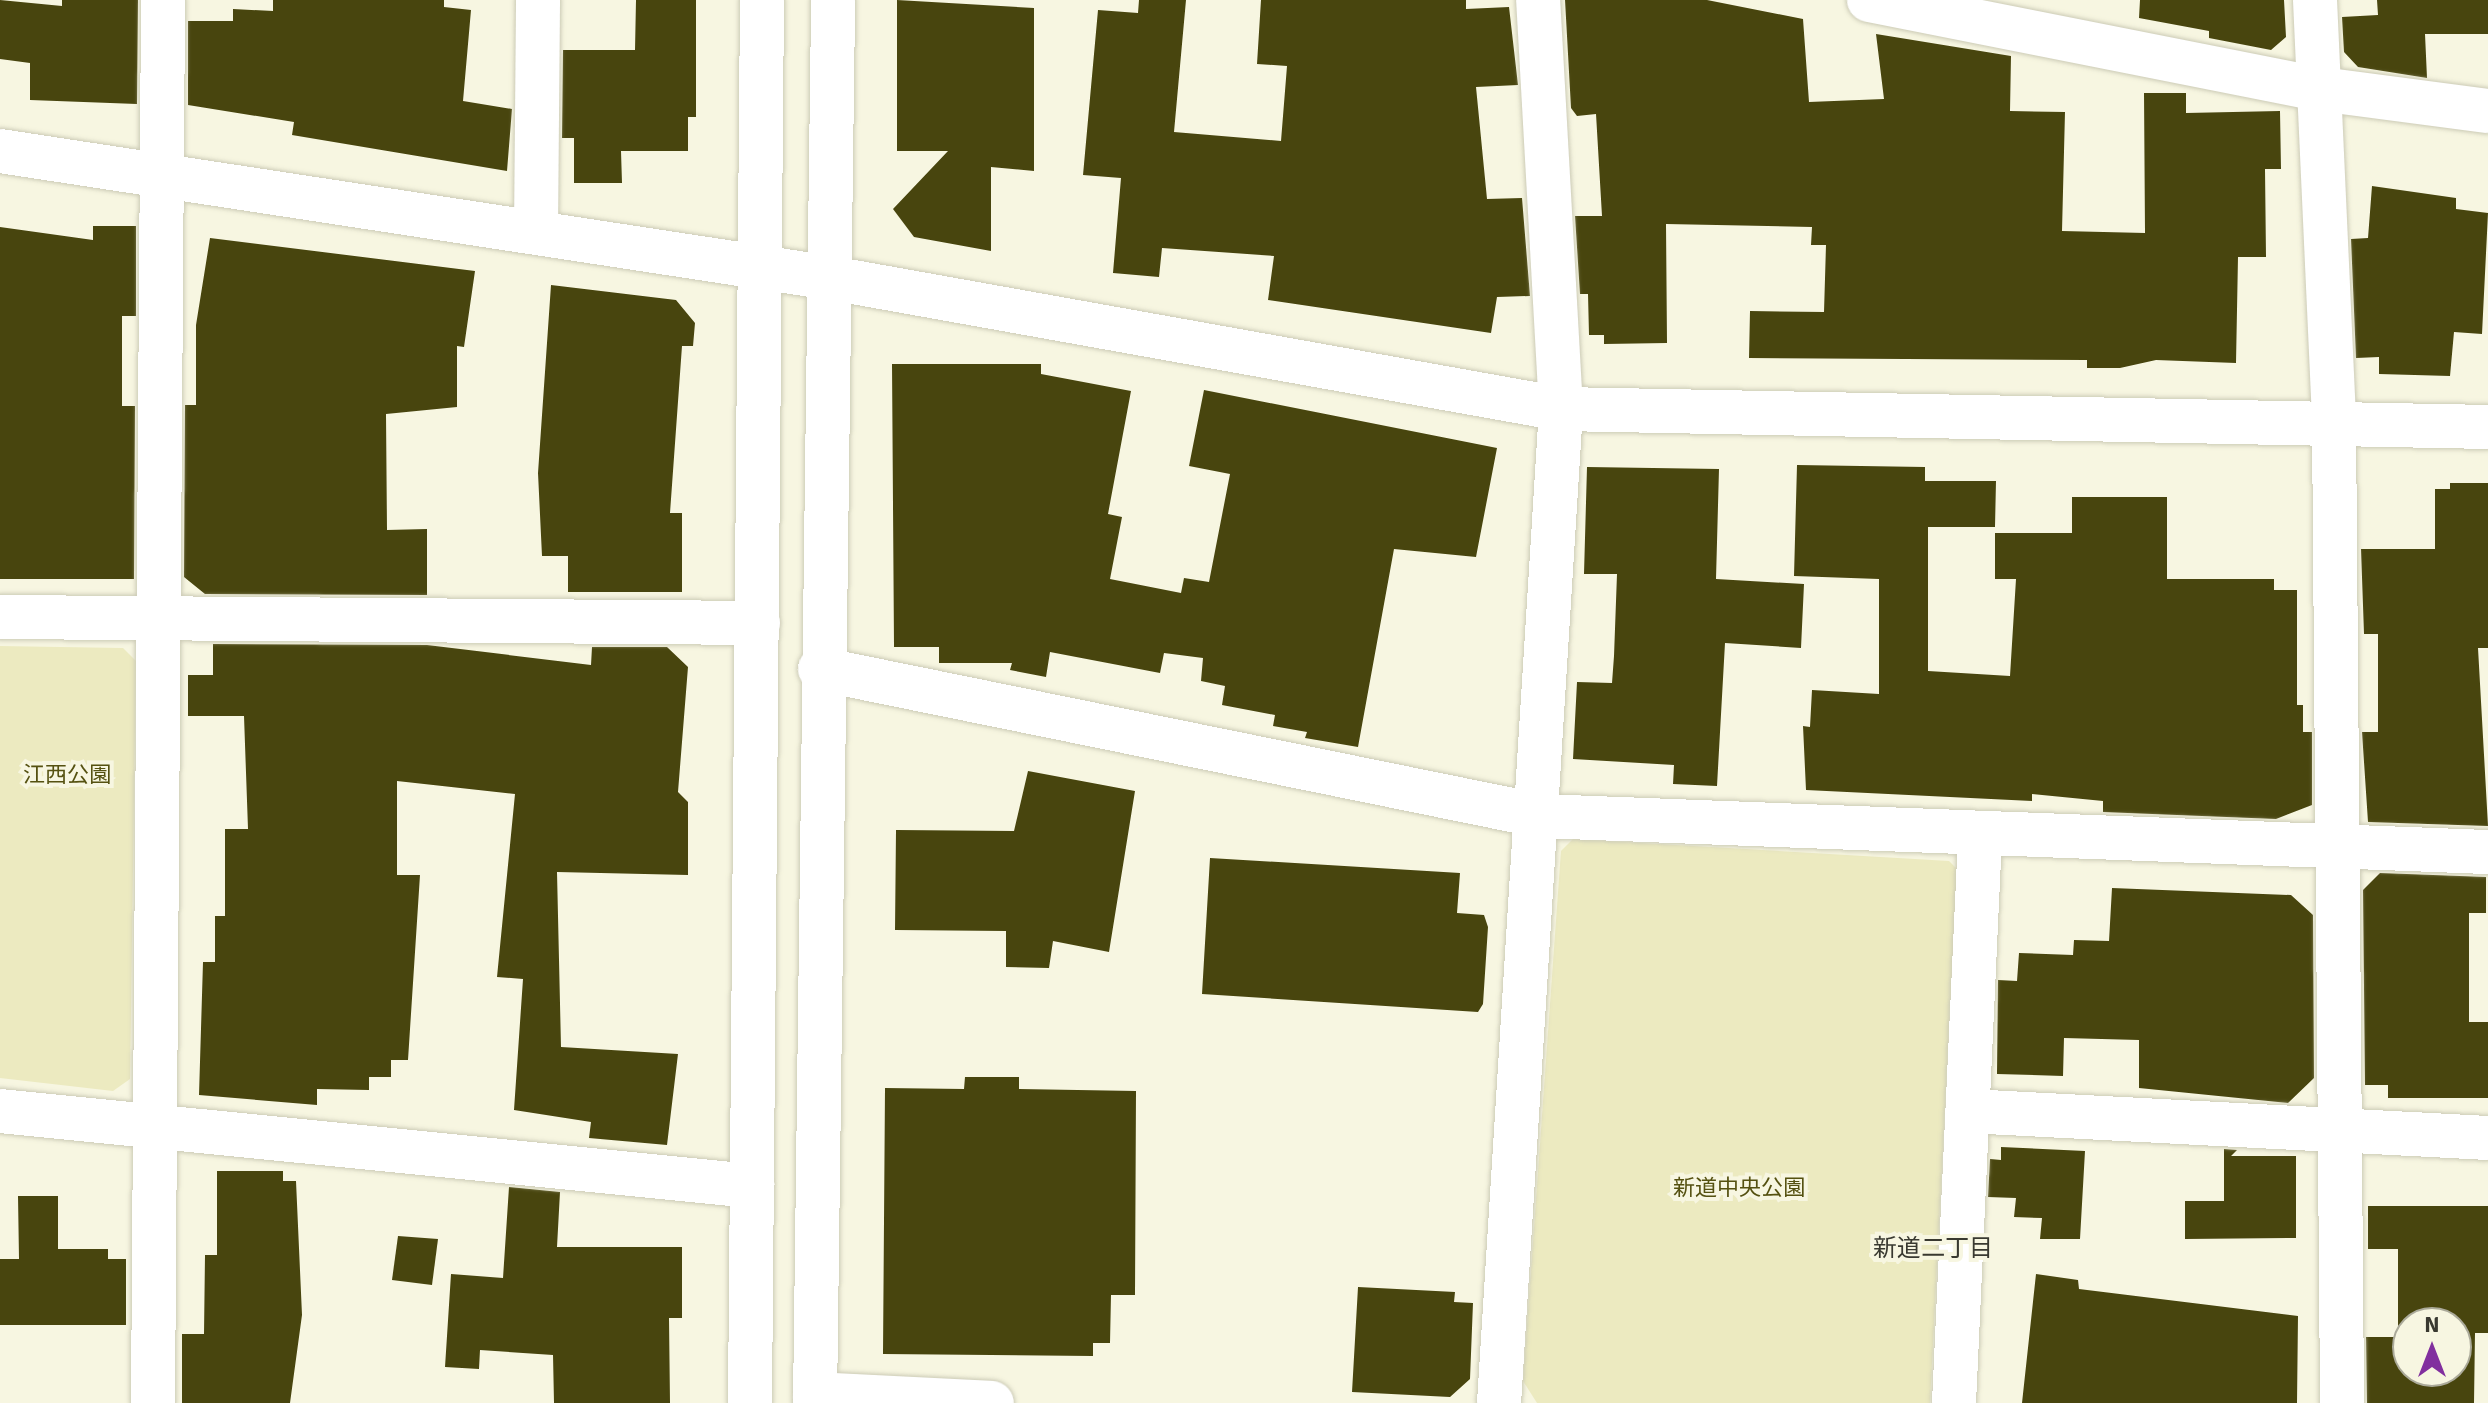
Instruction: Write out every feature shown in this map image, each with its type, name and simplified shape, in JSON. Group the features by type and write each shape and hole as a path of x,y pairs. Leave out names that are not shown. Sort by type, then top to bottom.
{"street":[{"path":"153,1403 163,0"},
{"path":"536,232 538,0"},
{"path":"750,1403 762,0"},
{"path":"833,0 831,278 820,669 815,1398 992,1403"},
{"path":"1499,1403 1541,816 1561,409 1538,0"},
{"path":"1869,0 2320,89 2488,111"},
{"path":"2315,0 2334,422 2342,1403"},
{"path":"0,151 831,278 1561,409 2488,427"},
{"path":"0,617 758,623"},
{"path":"820,669 1541,816 2338,851 2488,852"},
{"path":"1954,1403 1980,836"},
{"path":"0,1111 752,1186"},
{"path":"1968,1111 2340,1125 2488,1138"}],"green space":[{"name":"江西公園","path":"0,646 123,648 136,661 130,1079 113,1091 0,1078"},
{"name":"新道中央公園","path":"1573,839 1949,861 1957,869 1930,1403 1537,1403 1523,1381 1561,851"}],"building":[{"path":"0,0 62,6 62,0 138,0 137,104 30,100 30,63 0,59"},
{"path":"273,0 444,0 444,7 471,10 463,101 512,109 507,171 292,135 294,122 188,105 188,21 233,21 233,9 273,11"},
{"path":"636,0 696,0 696,117 688,117 688,151 621,151 622,183 574,183 574,138 562,138 563,50 635,50"},
{"path":"897,0 1034,8 1034,171 991,167 991,251 914,237 893,209 948,151 897,151"},
{"path":"1139,0 1186,0 1174,132 1281,141 1287,66 1257,64 1261,0 1466,0 1466,9 1509,7 1518,85 1476,87 1487,199 1522,198 1530,296 1497,297 1491,333 1268,300 1274,256 1162,248 1159,277 1113,273 1121,178 1083,175 1098,10 1138,13"},
{"path":"1565,0 1707,0 1803,19 1809,102 1884,99 1876,34 2011,56 2010,111 2065,112 2062,231 2145,233 2144,93 2186,93 2186,113 2280,111 2281,169 2265,169 2266,257 2238,257 2236,363 2156,360 2120,368 2087,368 2087,360 1749,358 1750,311 1824,312 1826,245 1811,245 1812,227 1666,224 1667,343 1604,344 1604,335 1589,335 1588,294 1580,294 1575,216 1602,216 1596,114 1577,116 1571,108"},
{"path":"2140,0 2284,0 2286,37 2271,50 2209,38 2209,31 2139,18"},
{"path":"2377,0 2488,0 2488,34 2425,34 2427,78 2358,67 2344,52 2342,17 2378,15"},
{"path":"2372,186 2456,198 2456,209 2488,213 2482,334 2454,332 2450,376 2379,374 2379,357 2356,358 2351,239 2368,238"},
{"path":"93,226 136,226 136,316 122,316 122,406 135,406 134,579 0,579 0,227 93,240"},
{"path":"210,238 475,271 464,347 457,346 457,407 386,414 387,530 427,529 427,595 205,594 184,577 185,405 196,405 196,325"},
{"path":"551,285 676,300 695,323 693,346 682,346 670,513 682,513 682,592 568,592 568,556 542,556 538,473"},
{"path":"892,364 1041,364 1041,374 1131,391 1108,514 1122,517 1110,579 1181,593 1184,578 1209,582 1230,474 1189,466 1204,390 1497,448 1476,557 1394,549 1358,747 1305,738 1307,732 1273,726 1275,715 1222,705 1225,686 1201,681 1203,658 1164,653 1160,673 1050,652 1046,677 1010,670 1012,663 939,663 939,647 894,647"},
{"path":"1797,465 1925,467 1925,481 1996,481 1995,527 1928,527 1928,671 2010,676 2016,579 1995,579 1995,533 2072,533 2072,497 2167,497 2167,579 2274,579 2274,590 2297,590 2297,705 2303,705 2303,732 2312,732 2312,805 2276,819 2103,812 2103,801 2032,794 2032,801 1806,790 1803,726 1810,727 1812,690 1879,694 1879,579 1794,576"},
{"path":"1587,467 1719,469 1716,579 1804,584 1801,648 1725,643 1717,786 1673,784 1674,765 1573,759 1577,682 1612,683 1614,656 1617,574 1584,574"},
{"path":"2450,483 2488,483 2488,648 2478,648 2488,826 2368,822 2362,732 2378,732 2378,634 2364,634 2361,549 2435,549 2435,489 2450,489"},
{"path":"213,644 427,645 591,665 592,647 667,647 688,667 678,792 688,802 688,875 557,872 561,1047 678,1054 667,1145 589,1138 591,1122 514,1110 523,979 497,977 515,794 397,781 397,875 420,875 408,1060 391,1060 391,1077 369,1077 369,1090 317,1089 317,1105 199,1095 203,962 215,962 215,916 225,916 225,829 248,829 244,716 188,716 188,675 213,675"},
{"path":"1028,771 1135,791 1109,952 1053,941 1049,968 1006,967 1006,931 895,930 896,830 1014,831"},
{"path":"1210,858 1460,873 1457,913 1484,915 1488,927 1483,1004 1478,1012 1202,994"},
{"path":"2380,873 2486,877 2486,913 2469,913 2469,1022 2488,1022 2488,1098 2388,1098 2388,1085 2365,1085 2363,890"},
{"path":"2112,888 2291,895 2313,915 2314,1078 2288,1103 2139,1088 2139,1040 2064,1038 2063,1076 1997,1074 1998,980 2017,981 2019,953 2073,955 2074,940 2109,941"},
{"path":"965,1077 1019,1077 1019,1089 1136,1091 1135,1295 1111,1295 1110,1343 1093,1343 1093,1356 883,1354 885,1088 964,1089"},
{"path":"2001,1147 2085,1151 2080,1239 2040,1239 2042,1218 2014,1217 2016,1198 1988,1197 1990,1159 2001,1160"},
{"path":"2224,1149 2237,1150 2231,1156 2296,1156 2296,1238 2185,1239 2185,1201 2224,1201"},
{"path":"217,1171 283,1171 283,1181 296,1181 302,1315 290,1403 182,1403 182,1334 204,1334 205,1255 217,1255"},
{"path":"509,1187 560,1192 557,1247 682,1247 682,1318 669,1318 670,1403 554,1403 553,1355 480,1350 479,1369 445,1367 451,1274 503,1278"},
{"path":"18,1196 58,1196 58,1249 108,1249 108,1259 126,1259 126,1325 0,1325 0,1259 19,1259"},
{"path":"2368,1206 2488,1206 2488,1333 2475,1333 2474,1403 2367,1403 2366,1337 2392,1337 2392,1387 2472,1387 2472,1307 2398,1307 2398,1249 2368,1249"},
{"path":"398,1236 438,1239 432,1285 392,1280"},
{"path":"2036,1274 2078,1280 2079,1289 2298,1316 2297,1403 2022,1403"},
{"path":"1358,1287 1455,1292 1454,1302 1473,1303 1470,1379 1450,1397 1352,1392"}],"district":[{"name":"新道二丁目","path":"1933,1249"}]}
